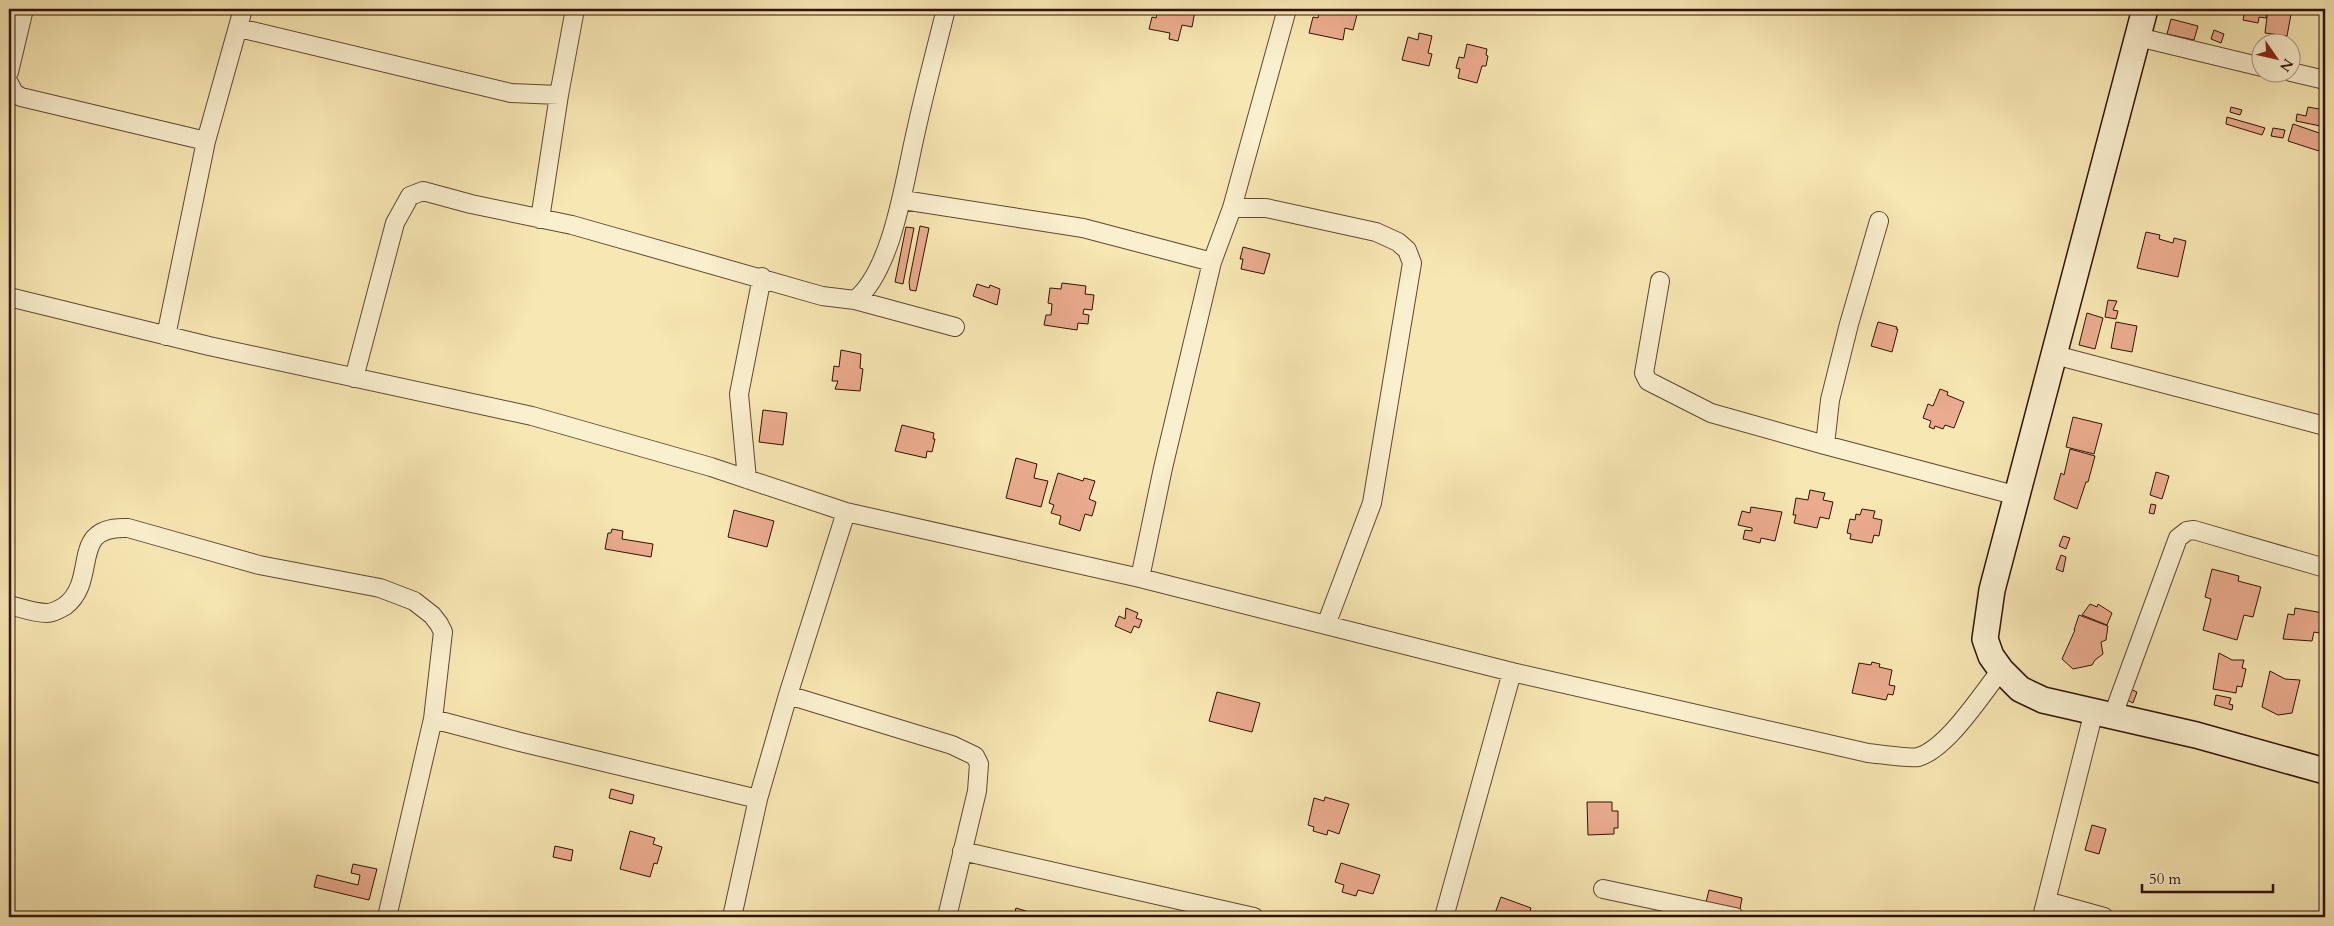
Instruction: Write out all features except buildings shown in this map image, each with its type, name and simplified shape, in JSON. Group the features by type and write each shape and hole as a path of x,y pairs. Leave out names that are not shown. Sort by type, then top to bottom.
{"street":[{"path":"9,72 24,9"},
{"path":"166,336 206,141 243,9"},
{"path":"540,219 559,95 575,9"},
{"path":"855,300 864,292 877,270 903,200 915,133 946,9"},
{"path":"1140,578 1163,468 1212,262 1232,208 1287,9"},
{"path":"2145,9 1992,590 1985,639 1991,656 2000,670 2020,689 2043,700 2196,735 2325,771"},
{"path":"239,28 511,93 559,95"},
{"path":"2138,37 2252,64"},
{"path":"2302,75 2325,80"},
{"path":"9,83 14,94 21,97 206,141"},
{"path":"354,378 395,222 410,196 423,191 471,204 572,225 822,296 855,300 955,327"},
{"path":"903,200 1082,228 1212,262"},
{"path":"1232,208 1266,208 1376,232 1407,250 1412,263 1372,503 1326,625"},
{"path":"1825,445 1830,400 1849,324 1879,221"},
{"path":"747,479 739,394 762,278"},
{"path":"1660,280 1644,373 1648,381 1711,413 2018,496"},
{"path":"9,297 166,336 532,416 747,479 846,512 1140,578 1512,672 1868,753 1918,757 1938,745 1956,728 2000,670"},
{"path":"2054,356 2325,426"},
{"path":"732,917 758,799 788,695 846,512"},
{"path":"9,605 46,613 54,612 67,604 78,590 91,542 101,532 116,528 128,528 259,565 380,588 414,601 432,615 443,632 433,719 387,917"},
{"path":"2104,917 2044,909 2104,713 2178,538 2187,531 2194,530 2325,568"},
{"path":"1444,917 1512,672"},
{"path":"788,695 952,745 975,756 980,764 977,791 947,917"},
{"path":"433,719 520,742 758,799"},
{"path":"962,851 1254,917"},
{"path":"1602,889 1735,917"}]}
